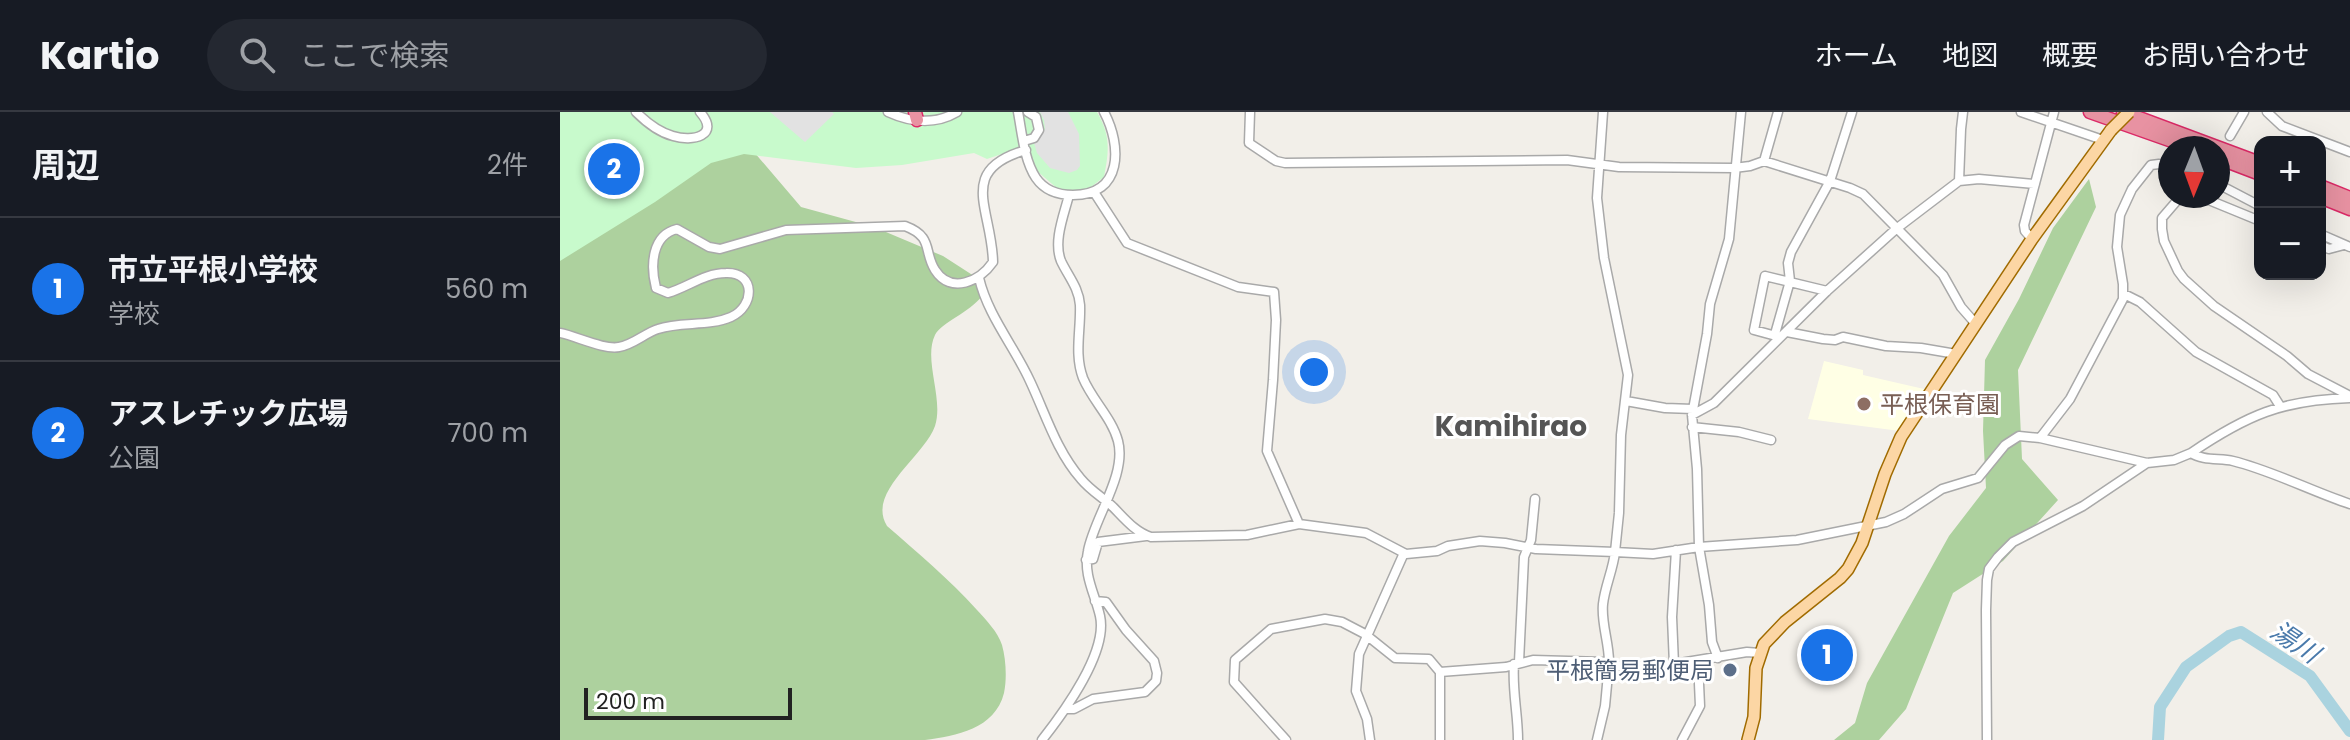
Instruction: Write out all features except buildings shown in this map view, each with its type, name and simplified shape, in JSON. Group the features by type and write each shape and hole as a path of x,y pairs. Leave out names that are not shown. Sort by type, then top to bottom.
{"highway":[{"path":"2090,112 2158,136"},
{"path":"2126,112 2254,161"},
{"path":"2230,163 2254,172"},
{"path":"2326,188 2350,198"},
{"path":"2326,199 2350,209"}],"main road":[{"path":"1748,740 1753,726 1756,668 1769,637 1848,569 1859,550 1901,437 2032,239 2126,112"}],"street":[{"path":"636,112 659,131 695,140 702,136 707,127 706,119 700,112"},
{"path":"888,112 937,120 957,112"},
{"path":"1018,112 1032,172 1041,184 1053,192 1069,195 1094,192 1109,179 1115,161 1114,139 1104,112"},
{"path":"560,333 619,347 659,328 710,322 731,317 741,310 749,299 749,287 743,278 730,272 707,277 668,293 656,288 653,277 658,241 667,232 677,229 709,247 720,249 786,230 905,226 915,229 928,245 933,267 939,275 949,281 964,283 979,278 993,262 983,179 998,160 1034,138 1039,130 1036,117 1028,112"},
{"path":"1250,112 1249,143 1276,161 1567,160 1598,166 1734,168 1764,161 1863,194 1943,275 1961,307 1975,323"},
{"path":"1597,740 1611,664 1603,604 1615,552 1621,435 1628,375 1597,198 1603,112"},
{"path":"1718,658 1712,642 1699,547 1692,412 1710,304 1729,239 1741,112"},
{"path":"1764,161 1778,112"},
{"path":"1777,337 1790,281 1788,263 1791,252 1830,181 1852,112"},
{"path":"1959,181 1963,112"},
{"path":"2021,112 2053,117 2107,135"},
{"path":"2230,136 2244,112"},
{"path":"2267,112 2282,126 2350,152"},
{"path":"2032,239 2023,228 2053,117"},
{"path":"2040,438 2070,399 2124,294 2116,235 2123,204 2151,165 2158,164"},
{"path":"1626,401 1692,412 1714,403 1777,337 1787,332 1827,291 1896,229 1959,181 1979,179 2035,184"},
{"path":"2230,190 2254,203"},
{"path":"1094,192 1127,243 1238,287 1274,292 1276,320 1267,451 1299,524"},
{"path":"1042,740 1065,709 1092,659 1100,636 1101,625 1087,577 1086,560 1118,468 1119,447 1115,433 1088,390 1079,366 1079,298 1058,247 1069,195"},
{"path":"2171,208 2162,218 2164,241 2184,279 2214,306 2308,374 2350,397"},
{"path":"2228,208 2254,219"},
{"path":"2326,237 2348,246"},
{"path":"2326,248 2348,246"},
{"path":"1777,337 1754,330 1765,276 1827,291"},
{"path":"979,278 993,316 1030,381 1061,450 1081,480 1147,536"},
{"path":"2124,294 2140,302 2196,352 2273,395 2280,406"},
{"path":"1787,332 1956,354"},
{"path":"1086,560 1093,559 1098,542 1147,536 1247,535 1299,524 1366,533 1404,553 1437,551 1480,541 1653,554 1699,547 1797,540 1897,518 1947,487 1978,478 2015,437 2040,438 2147,463 2174,460 2250,417 2280,406 2350,397"},
{"path":"1692,427 1739,432 1771,440"},
{"path":"2191,453 2258,469 2350,504"},
{"path":"1987,740 1986,610 1989,569 2013,542 2083,506 2147,463"},
{"path":"1518,740 1513,692 1524,557 1535,499"},
{"path":"1674,665 1672,617 1676,550"},
{"path":"1370,740 1367,719 1356,691 1359,654 1404,553"},
{"path":"1065,709 1074,709 1093,699 1145,692 1156,681 1154,661 1106,602 1095,601"},
{"path":"1286,740 1234,682 1235,660 1271,629 1301,622 1334,620 1367,636 1395,658 1429,659 1440,672 1440,740"},
{"path":"1440,672 1544,659 1674,665 1747,652 1760,653"},
{"path":"1682,740 1700,706 1698,661"}],"shaded area":[{"path":"770,112 832,112 834,114 805,142"},
{"path":"1040,112 1068,112 1079,134 1080,166 1077,170 1069,173 1050,168 1037,153 1034,143 1045,129"},
{"name":"平根保育園","path":"1824,361 1863,370 1863,375 1924,389 1900,431 1808,419"}],"green space":[{"path":"560,112 731,125 801,207 874,227 943,256 974,276 982,296 938,331 932,345 937,403 935,426 890,488 884,500 883,513 887,526 955,588 988,622 1000,640 1005,663 1004,693 992,715 983,723 961,733 925,740 560,740"},
{"path":"560,112 1097,112 1107,136 1108,151 1104,177 1087,190 1059,190 1037,171 1028,145 987,159 974,153 902,165 856,168 744,154 711,163 560,261"},
{"path":"2089,179 2096,207 2018,370 2022,459 2058,500 2003,561 1953,593 1906,709 1879,740 1834,740 1855,723 1867,683 1949,536 1986,488 1983,431 1985,360 2053,228"}],"waterway":[{"name":"湯川","path":"2158,740 2160,707 2186,667 2229,636 2241,632 2310,676 2350,731"}],"place":[{"name":"アスレチック広場","path":"614,169"},
{"name":"平根保育園","path":"1864,404"},
{"name":"市立平根小学校","path":"1827,655"},
{"name":"平根簡易郵便局","path":"1730,670"}],"district":[{"name":"Kamihirao","path":"1511,426"}]}
